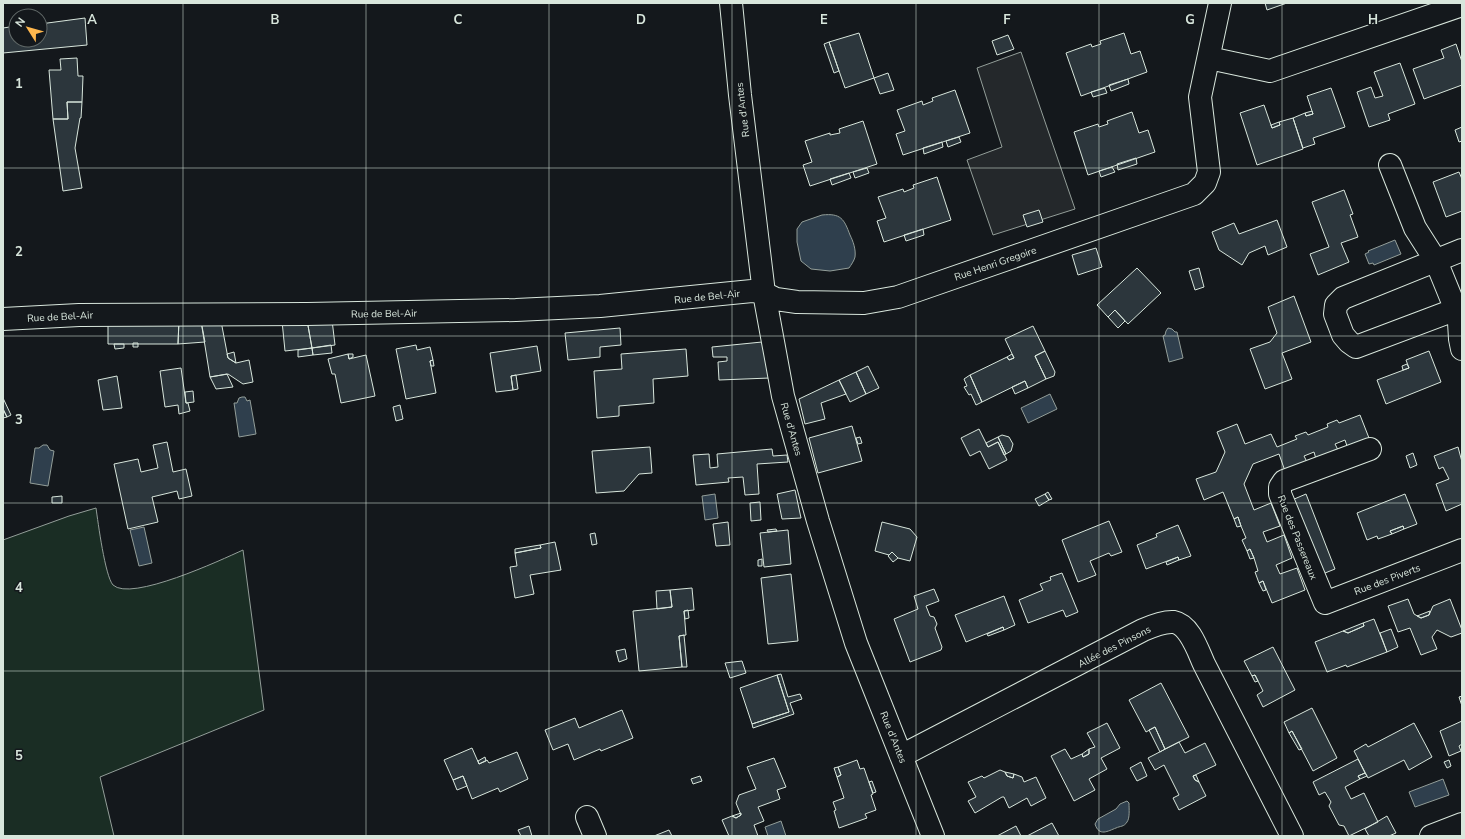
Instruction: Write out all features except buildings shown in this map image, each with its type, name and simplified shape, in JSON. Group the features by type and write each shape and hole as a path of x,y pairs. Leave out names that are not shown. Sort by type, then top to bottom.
{"street":[{"name":"Rue d'Antes","path":"731,3 740,95 764,293 783,396 818,521 856,643 920,800 933,836"},
{"path":"1220,3 1209,58 1270,71 1436,8 1462,5"},
{"name":"Rue Henri Gregoire","path":"764,293 776,299 797,302 864,303 898,297 1194,194 1205,184 1210,172 1200,97 1209,58"},
{"path":"1390,165 1415,228 1436,261 1459,308 1460,339 1462,349"},
{"path":"1459,308 1356,347 1343,336 1335,314 1336,305 1343,298 1462,250"},
{"name":"Rue de Bel-Air","path":"3,319 79,315 307,314 516,310 600,306 752,291 764,293"},
{"name":"Rue des Passereaux","path":"1320,590 1280,494 1280,487 1284,481 1370,449"},
{"name":"Rue des Piverts","path":"1320,590 1325,603 1462,550"},
{"name":"Allée des Pinsons","path":"901,756 1143,630 1161,623 1174,622 1186,629 1194,640 1204,664 1292,836"},
{"path":"1431,836 1462,824"}],"green space":[{"path":"96,508 102,548 110,580 113,585 123,589 138,588 176,578 243,550 264,710 100,777 114,836 3,836 3,540 69,516"}],"shaded area":[{"path":"1021,52 1075,209 993,235 967,160 1002,147 977,68"}],"water":[{"path":"822,215 838,216 844,221 853,242 855,251 855,258 849,268 830,271 811,269 801,261 797,242 797,229 802,222"},
{"path":"1395,240 1401,254 1374,265 1373,263 1369,264 1365,254 1369,252 1368,251"},
{"path":"1168,328 1177,332 1183,358 1169,362 1163,336"},
{"path":"1050,394 1057,409 1028,423 1021,408"},
{"path":"245,397 247,401 250,400 256,434 239,437 234,403 237,403 239,398"},
{"path":"43,445 47,445 50,450 54,451 48,486 30,483 35,448 39,448"},
{"path":"715,494 718,518 705,520 702,496"},
{"path":"144,527 152,563 139,566 130,530"},
{"path":"1443,779 1449,795 1415,807 1409,792"},
{"path":"1127,801 1129,803 1129,813 1126,824 1104,832 1099,831 1095,824 1098,819"},
{"path":"781,821 786,836 768,836 765,827"}]}
